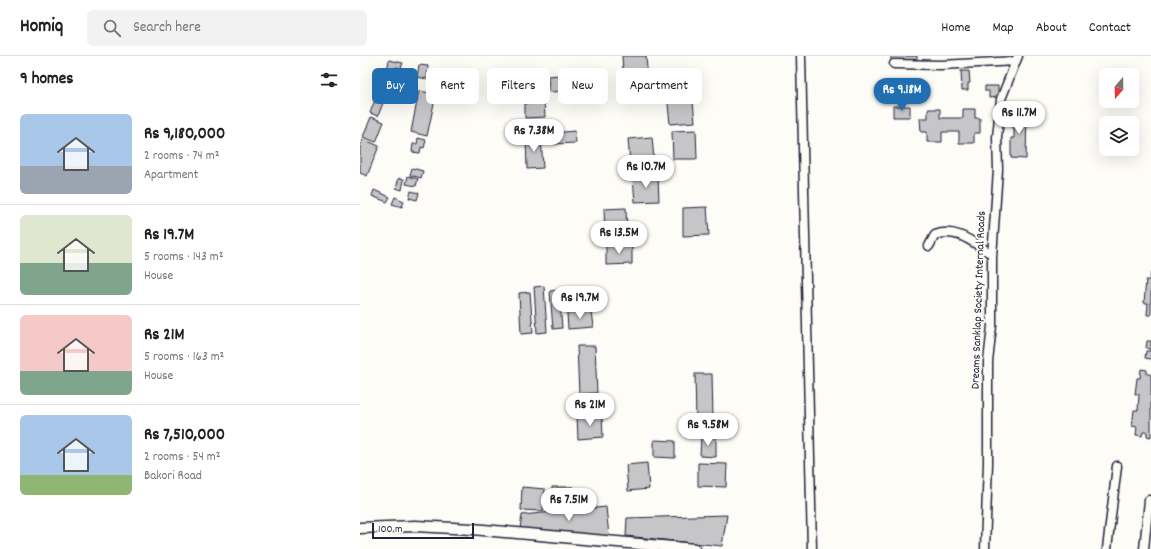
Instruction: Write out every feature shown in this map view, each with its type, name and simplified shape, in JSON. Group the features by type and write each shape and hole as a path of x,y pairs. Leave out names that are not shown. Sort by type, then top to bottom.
{"street":[{"path":"801,56 812,549"},
{"path":"894,64 941,65 1017,59"},
{"name":"Dreams Sanklap Society Internal Roads","path":"985,549 988,463 988,362 992,326 992,254 998,170 997,137 999,109 1017,59"},
{"path":"930,246 935,235 943,232 956,233 992,254"},
{"path":"1107,549 1117,466"},
{"path":"1144,549 1149,500"},
{"path":"360,528 415,526 472,529 638,547 695,549"}],"building":[{"path":"622,56 646,56 647,68 623,68"},
{"path":"891,56 917,56 917,61 891,62"},
{"path":"389,60 403,63 401,68 388,68"},
{"path":"419,65 428,66 428,68 426,68 426,79 418,77"},
{"path":"961,71 969,71 970,83 968,83 968,90 962,90"},
{"path":"558,75 558,92 550,92 550,76"},
{"path":"985,86 998,86 998,97 989,98 989,91 985,91"},
{"path":"419,91 426,92 426,104 434,104 427,136 411,132 416,104 418,104"},
{"path":"373,104 383,104 378,116 370,113"},
{"path":"525,104 544,104 545,117 525,118"},
{"path":"668,104 693,104 695,122 670,124"},
{"path":"893,106 910,106 910,117 893,117"},
{"path":"928,109 940,109 940,118 963,118 963,109 975,109 975,118 980,118 980,133 974,133 974,143 959,143 959,132 942,132 942,142 927,142 927,132 921,132 920,118 928,118"},
{"path":"1012,111 1027,111 1026,159 1011,158 1011,138 1014,138 1014,128 1012,128"},
{"path":"371,117 384,122 376,142 363,137"},
{"path":"696,130 697,159 673,159 672,131"},
{"path":"575,131 576,143 553,144 553,133"},
{"path":"526,137 541,137 543,168 527,169"},
{"path":"652,137 654,160 630,162 628,139"},
{"path":"418,138 426,140 424,148 421,147 420,153 412,152 413,144 417,144"},
{"path":"363,139 379,146 367,176 360,173 360,147"},
{"path":"412,168 423,171 421,178 410,175"},
{"path":"408,176 418,179 416,186 406,184"},
{"path":"658,177 659,201 635,202 633,178"},
{"path":"399,178 404,179 402,190 396,188"},
{"path":"374,190 390,197 387,202 372,196"},
{"path":"411,191 419,193 417,200 409,198"},
{"path":"395,197 404,201 402,207 392,204"},
{"path":"707,207 709,235 683,236 683,208"},
{"path":"626,208 627,233 605,234 604,209"},
{"path":"606,245 632,245 632,264 606,265"},
{"path":"1151,271 1151,315 1147,315 1148,303 1144,303 1146,280 1150,280"},
{"path":"544,286 547,332 537,333 534,287"},
{"path":"559,290 562,328 553,329 550,291"},
{"path":"530,292 533,333 521,334 519,293"},
{"path":"591,311 593,327 568,329 567,313"},
{"path":"1147,341 1151,341 1151,359 1145,358 1146,351 1150,351 1150,349 1146,348"},
{"path":"577,346 595,346 597,393 579,394"},
{"path":"1141,369 1147,370 1147,374 1151,374 1151,437 1147,436 1147,432 1143,432 1142,436 1136,435 1137,427 1132,426 1134,410 1138,410 1139,394 1135,394 1137,378 1140,378"},
{"path":"695,374 712,374 713,420 696,420"},
{"path":"602,415 603,437 578,439 577,416"},
{"path":"701,436 716,437 716,457 700,456"},
{"path":"654,440 675,441 675,458 654,457"},
{"path":"647,463 649,489 628,491 626,465"},
{"path":"698,463 727,464 726,487 698,486"},
{"path":"522,487 545,489 543,511 521,510"},
{"path":"552,487 573,487 573,507 552,507"},
{"path":"606,507 609,536 520,529 522,515"},
{"path":"727,515 722,546 626,536 627,518"}]}
